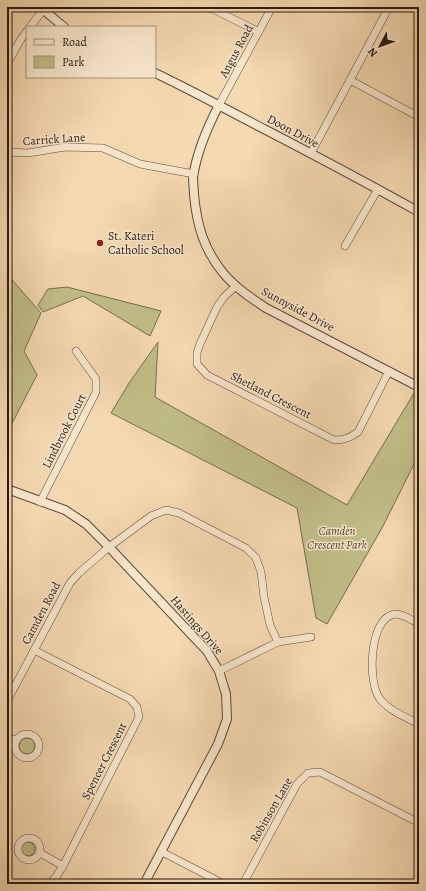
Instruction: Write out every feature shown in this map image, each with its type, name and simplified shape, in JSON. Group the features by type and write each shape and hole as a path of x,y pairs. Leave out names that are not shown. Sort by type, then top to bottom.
{"street":[{"path":"209,7 258,32"},
{"name":"Angus Road","path":"219,106 272,7"},
{"path":"311,153 389,7"},
{"path":"31,26 42,9 63,26"},
{"path":"7,64 26,32"},
{"name":"Doon Drive","path":"156,74 311,153 419,212"},
{"path":"350,80 419,117"},
{"name":"Sunnyside Drive","path":"219,106 207,128 199,150 193,178 199,230 209,252 224,273 236,286 266,308 419,387"},
{"name":"Carrick Lane","path":"7,152 28,153 65,147 103,148 142,164 194,174"},
{"path":"345,246 378,189"},
{"name":"Shetland Crescent","path":"236,286 224,297 217,307 197,353 197,364 207,375 334,440 343,440 351,438 358,432 389,371"},
{"name":"Lindbrook Court","path":"40,502 96,392 96,379 76,351"},
{"name":"Hastings Drive","path":"7,489 65,510 86,524 207,652 220,671 226,694 227,719 218,744 144,884"},
{"name":"Camden Road","path":"7,701 70,583 79,573 109,547 151,516 166,510 179,512 246,548 256,558 261,572 264,597 270,625 278,642"},
{"path":"419,624 397,614 389,616 382,624 375,639 372,658 375,688 379,698 392,710 419,724"},
{"path":"220,671 278,642 311,637"},
{"name":"Spencer Crescent","path":"34,650 130,700 137,707 139,717 63,866 56,877 49,884"},
{"path":"7,736 16,741"},
{"name":"Robinson Lane","path":"243,884 297,784 308,773 320,772 419,823"},
{"path":"162,852 224,884"},
{"path":"40,853 63,866"}],"green space":[{"path":"7,274 41,313 24,351 37,375 7,433"},
{"path":"67,287 161,311 150,336 83,296 43,312 38,305 48,289"},
{"name":"Camden Crescent Park","path":"158,342 155,397 347,505 414,393 419,396 419,454 382,528 327,624 316,618 297,508 111,413 129,383"},
{"path":"24,738 30,738 35,743 33,752 30,754 24,754 19,749 19,743"},
{"path":"25,842 31,842 35,846 35,852 31,856 25,856 21,852 21,846"}],"place":[{"name":"St. Kateri Catholic School","path":"100,243"}]}
